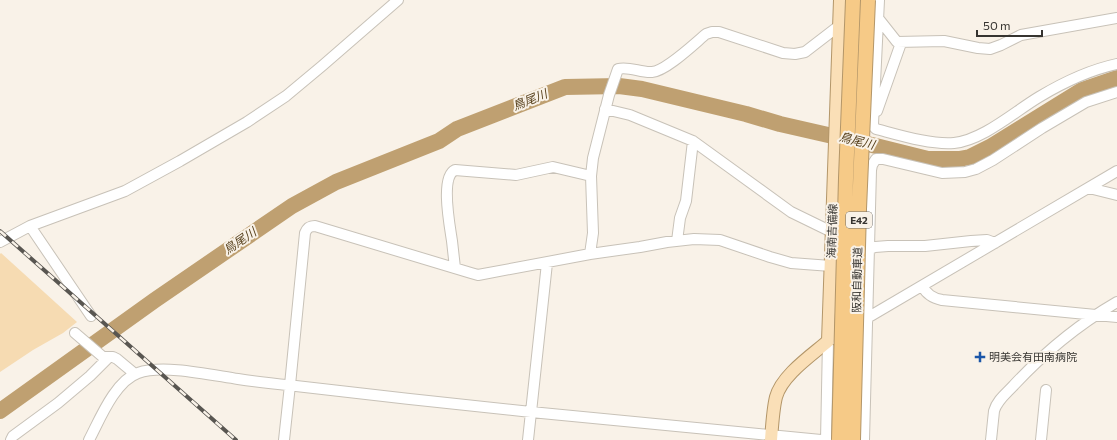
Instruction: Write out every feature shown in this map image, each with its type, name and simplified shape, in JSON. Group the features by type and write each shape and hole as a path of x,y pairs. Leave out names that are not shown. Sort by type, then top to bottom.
{"highway":[{"name":"阪和自動車道","path":"838,440 853,0"},
{"name":"阪和自動車道","path":"853,440 860,193 868,0"}],"main road":[{"name":"海南吉備線","path":"828,341 840,0"},
{"path":"771,438 776,396 783,383 794,370 828,341"}],"street":[{"path":"0,242 30,226 125,191 247,122 286,96 398,0"},
{"path":"590,254 593,233 591,176 593,158 608,95 618,69 650,72 661,69 706,34 712,32 718,32 783,53 794,54 805,52 872,0"},
{"path":"879,0 873,116 873,124 876,129 938,143 956,143 965,141 984,133 1041,96 1069,80 1089,71 1117,64"},
{"path":"878,18 897,42 944,41 990,49 1021,35 1117,18"},
{"path":"873,116 876,113 902,43"},
{"path":"864,440 871,170 876,159 883,159 942,173 965,172 976,169 1086,102 1117,92"},
{"path":"605,109 630,115 693,142 791,212 832,232"},
{"path":"677,241 680,218 686,201 693,142"},
{"path":"455,268 448,220 447,197 450,176 453,171 516,175 553,167 591,176"},
{"path":"826,440 828,341 1117,171"},
{"path":"1089,188 1117,195"},
{"path":"30,226 91,316"},
{"path":"284,440 305,233 308,227 315,226 478,275 590,254 694,239 720,240 791,263 831,266"},
{"path":"832,251 862,252 875,247 925,246 976,240 987,240 995,243"},
{"path":"528,440 547,263"},
{"path":"922,286 926,293 934,298 942,300 1117,317"},
{"path":"991,440 994,411 999,400 1042,358 1068,336 1096,315 1117,302"},
{"path":"75,333 103,357 113,357 117,359 135,374"},
{"path":"11,440 13,436 69,394 108,358"},
{"path":"89,440 119,387 126,379 135,374 146,371 164,370 771,438 821,440"},
{"path":"1041,440 1046,390"}],"shaded area":[{"path":"1,253 77,322 63,333 33,350 0,372 0,254"}],"waterway":[{"name":"鳥尾川","path":"0,411 155,300 292,206 336,182 439,141 457,129 565,87 619,86 642,89 928,159 959,159 970,157 990,147 1082,90 1117,78"}],"railway":[{"path":"0,231 236,440"}],"place":[{"name":"明美会有田南病院","path":"980,357"}]}
